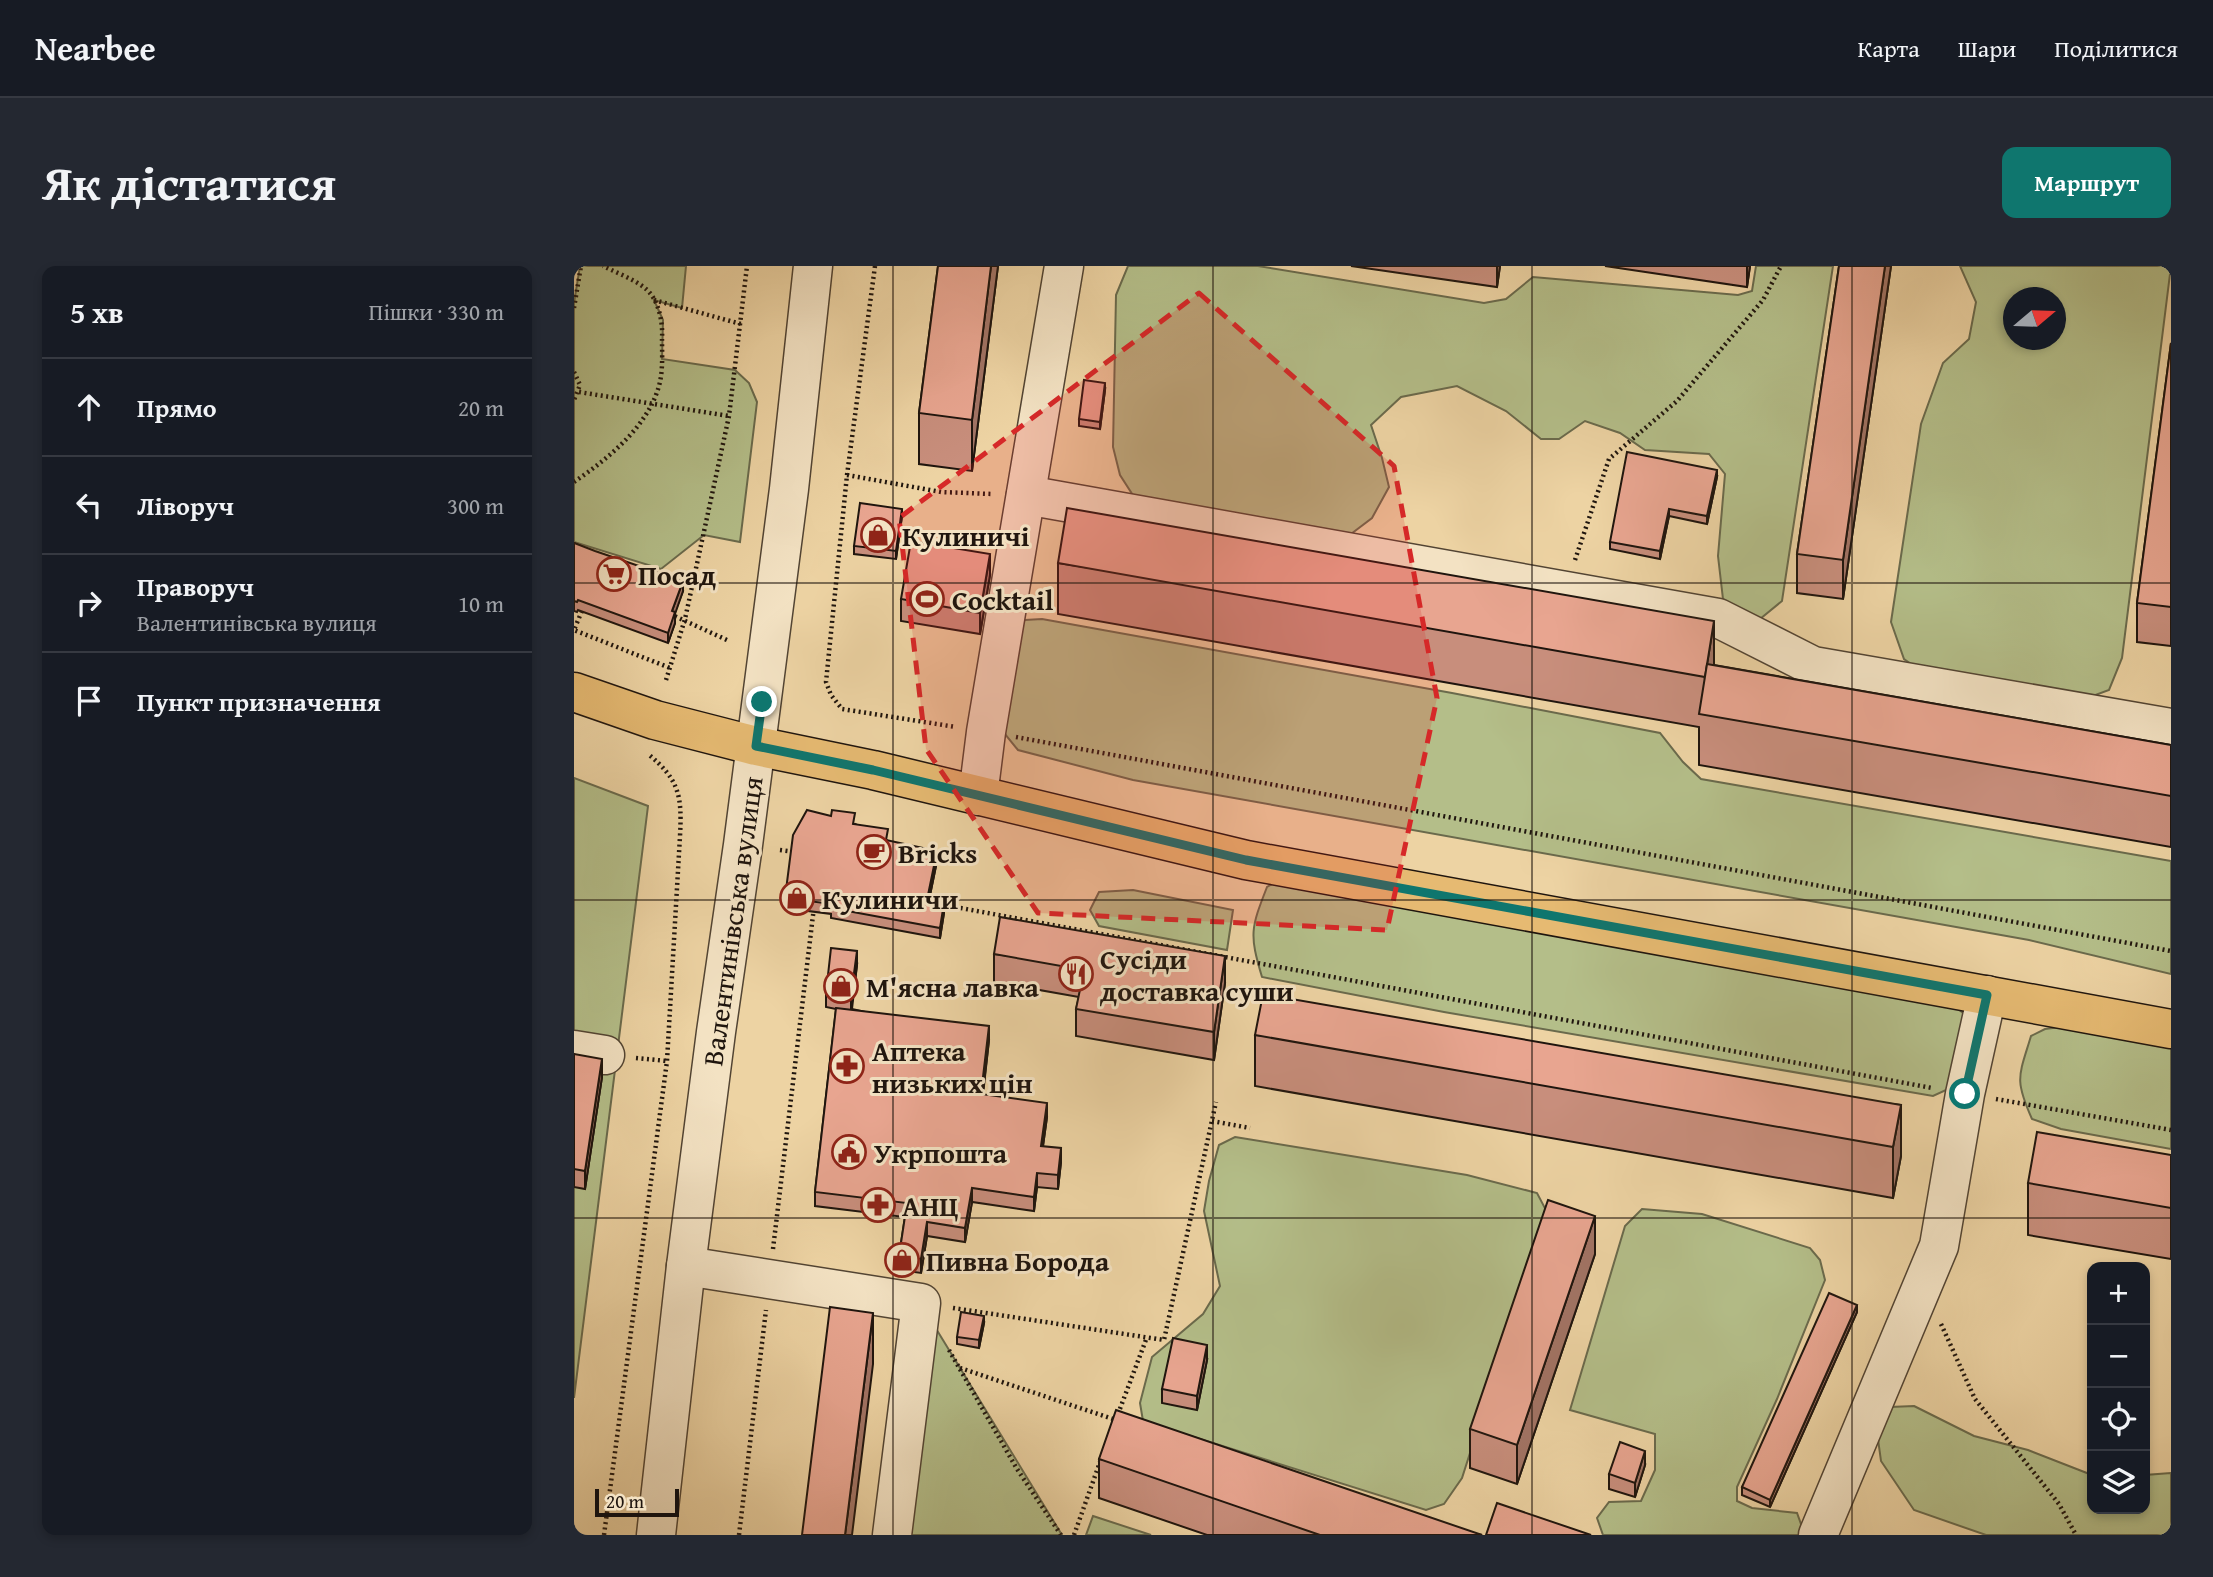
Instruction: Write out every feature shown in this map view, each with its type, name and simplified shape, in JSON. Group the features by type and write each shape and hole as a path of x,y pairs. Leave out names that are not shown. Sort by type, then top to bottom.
{"main road":[{"path":"574,692 654,720 756,746 873,770 1246,860 2171,1029"}],"street":[{"name":"Валентинівська вулиця","path":"656,1535 686,1266 789,489 813,266"},
{"path":"978,796 986,732 1064,266"},
{"path":"1026,495 1718,618 1813,666 2171,728"},
{"path":"1818,1535 1939,1246 1965,1094 1987,995"},
{"path":"686,1266 921,1303 892,1535"}],"path":[{"path":"574,308 581,266"},
{"path":"574,482 608,456 635,430 652,405 661,380 663,320 648,290 603,266"},
{"path":"666,680 685,619 729,416 747,266"},
{"path":"875,266 847,475 825,682 842,709 986,732 2171,951"},
{"path":"1565,591 1609,459 1676,401 1763,300 1781,266"},
{"path":"653,300 741,324"},
{"path":"574,372 580,385 574,400"},
{"path":"579,392 729,416"},
{"path":"847,475 941,492 1026,495"},
{"path":"588,596 574,630 670,668"},
{"path":"662,611 727,640"},
{"path":"604,1535 667,1061 681,805 676,784 649,755"},
{"path":"780,850 801,853"},
{"path":"739,1535 816,895"},
{"path":"935,903 2171,1130"},
{"path":"921,1303 1164,1340 1216,1102"},
{"path":"1212,1121 1250,1128"},
{"path":"1923,1285 1975,1399 2059,1504 2076,1535"},
{"path":"959,1368 1116,1420 1147,1336"},
{"path":"947,1347 1017,1469 1061,1535"},
{"path":"1074,1535 1102,1458"}],"highlighted area":[{"path":"1199,293 1394,466 1437,698 1387,930 1038,913 926,749 899,518"}],"green space":[{"path":"580,266 686,266 682,308 654,300 663,320 662,359 735,370 749,383 757,402 740,542 704,535 661,569 574,542 574,303"},
{"path":"1128,266 1258,266 1484,303 1506,299 1533,277 1738,295 1752,291 1756,266 1833,266 1782,601 1760,619 1744,618 1723,599 1718,556 1725,474 1709,454 1645,450 1620,433 1585,421 1559,439 1541,439 1506,411 1457,386 1401,397 1371,425 1389,487 1372,518 1347,537 1138,503 1120,475 1113,447 1116,295"},
{"path":"1960,266 2171,266 2122,658 2109,690 2082,700 1921,671 1904,659 1891,622 1921,424 1943,363 1969,339 1976,302"},
{"path":"1042,619 1660,733 1683,762 1701,779 2171,861 2171,974 2029,940 1133,780 1018,750 1000,728 1015,629 1025,620"},
{"path":"574,778 648,806 574,1398"},
{"path":"1286,876 1951,1003 1969,1018 1957,1085 1933,1096 1444,1012 1262,977 1255,951 1255,922 1267,887"},
{"path":"1133,890 1233,910 1227,950 1099,926 1090,910 1099,892"},
{"path":"2076,1025 2171,1041 2171,1149 2061,1129 2032,1119 2020,1078 2031,1036 2045,1029"},
{"path":"1235,1137 1467,1175 1537,1193 1547,1212 1462,1478 1444,1504 1426,1510 1143,1421 1140,1403 1152,1357 1203,1314 1220,1286 1204,1211 1219,1145"},
{"path":"1642,1209 1702,1214 1810,1248 1820,1260 1825,1280 1777,1399 1737,1487 1737,1501 1752,1508 1797,1513 1805,1535 1603,1535 1597,1518 1609,1502 1641,1501 1655,1470 1655,1434 1570,1410 1625,1226"},
{"path":"935,1327 1062,1535 908,1535"},
{"path":"1914,1406 1974,1436 2028,1450 2087,1473 2087,1514 2150,1514 2150,1475 2171,1473 2171,1535 1986,1535 1914,1510 1881,1461 1877,1432 1890,1407"},
{"path":"1093,1516 1151,1535 1086,1535"}],"building":[{"path":"938,266 991,266 972,420 919,413"},
{"path":"1839,266 1885,266 1843,560 1797,554"},
{"path":"2171,343 2171,607 2137,603"},
{"path":"1084,380 1105,383 1100,422 1079,419"},
{"path":"1627,452 1717,470 1707,516 1669,509 1660,551 1610,542"},
{"name":"Кулиничі","path":"860,503 902,509 896,551 854,546"},
{"path":"1067,508 1714,621 1705,677 1058,563"},
{"path":"911,541 990,554 980,613 901,599"},
{"path":"574,543 683,581 672,611 675,612 668,633 578,600 574,601"},
{"path":"1707,664 2171,745 2171,796 1699,714"},
{"path":"807,810 831,816 832,810 855,813 853,824 888,829 886,840 937,851 927,900 944,903 940,928 831,908 832,904 785,898 793,835"},
{"path":"1000,917 1225,956 1214,1032 1076,1009 1084,970 994,954"},
{"name":"М'ясна лавка","path":"831,948 857,951 851,996 826,993"},
{"path":"1263,994 1901,1105 1893,1147 1255,1035"},
{"path":"836,1008 989,1026 981,1094 1047,1103 1041,1146 1061,1148 1058,1175 1037,1173 1034,1197 972,1188 965,1228 927,1222 921,1259 899,1256 907,1203 815,1192"},
{"path":"574,1054 602,1059 585,1171 574,1169"},
{"path":"2037,1132 2171,1155 2171,1208 2028,1183"},
{"path":"1548,1200 1595,1216 1517,1445 1470,1429"},
{"path":"1829,1293 1857,1305 1770,1500 1742,1487"},
{"path":"830,1307 873,1313 845,1535 802,1535"},
{"path":"961,1312 984,1316 979,1340 957,1337"},
{"path":"1173,1338 1207,1345 1197,1396 1162,1389"},
{"path":"1116,1410 1482,1535 1320,1535 1099,1459"},
{"path":"1620,1442 1645,1451 1635,1483 1609,1474"},
{"path":"1497,1503 1591,1535 1486,1535"}],"place":[{"name":"Кулиничі","path":"878,535"},
{"name":"Посад","path":"614,574"},
{"name":"Cocktail","path":"927,599"},
{"name":"Bricks","path":"874,852"},
{"name":"Кулиничи","path":"797,898"},
{"name":"Сусіди доставка суши","path":"1076,974"},
{"name":"М'ясна лавка","path":"841,986"},
{"name":"Аптека низьких цін","path":"847,1066"},
{"name":"Укрпошта","path":"849,1152"},
{"name":"АНЦ","path":"878,1205"},
{"name":"Пивна Борода","path":"902,1260"}],"route":[{"path":"762,702 756,746 873,770 1246,860 1987,995 1965,1094"}]}
